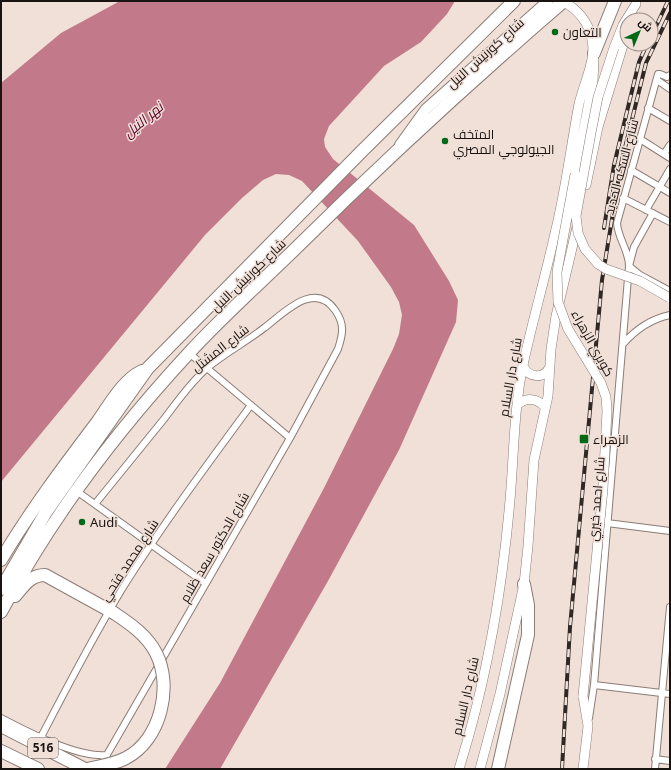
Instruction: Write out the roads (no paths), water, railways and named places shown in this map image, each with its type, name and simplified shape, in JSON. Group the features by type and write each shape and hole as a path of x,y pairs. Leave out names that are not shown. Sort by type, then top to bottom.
{"highway":[{"name":"شارع كورنيش النيل","path":"1,589 46,512 148,368 363,150 514,1"},
{"name":"شارع كورنيش النيل","path":"1,612 48,531 75,490 140,408 189,353 379,168 564,1"},
{"path":"594,53 615,1"},
{"path":"1,560 42,497 127,382 136,374 148,368"},
{"path":"1,612 30,579 37,575 45,575 59,580 136,628 156,652 161,666 164,699 161,714 152,732 139,748 127,758 114,763 88,769"},
{"path":"498,769 528,635 528,605 524,584"},
{"name":"516","path":"1,726 85,769"},
{"name":"516","path":"1,751 38,769"}],"main road":[{"path":"395,154 409,130 426,109 548,1"},
{"name":"شارع دار السلام","path":"459,769 480,692 499,588 509,512 517,405 523,366 556,229 579,104 594,53 592,36 587,24 579,13 564,1"},
{"path":"634,12 637,2"},
{"path":"637,2 623,25 600,92 576,216 578,233 585,249 598,264 606,269 640,281 670,298"},
{"path":"480,769 500,694 524,584 530,522 532,475 536,444 545,407 556,316 568,273 598,127 621,52"},
{"name":"كوبري الزهراء","path":"588,726 583,696 603,489 607,411 606,397 601,383 568,329 558,302 557,272 593,81 594,53"},
{"path":"523,366 530,374 537,376 547,372 550,366"},
{"path":"517,405 523,400 531,399 539,401 545,407"},
{"name":"شارع احمد خيري","path":"583,769 588,726"}],"street":[{"path":"658,77 667,77 670,75"},
{"path":"658,77 670,89"},
{"name":"شارع السكه الحديد","path":"629,266 627,251 617,231 617,223 648,108 658,77"},
{"path":"648,108 670,121"},
{"path":"640,139 670,158"},
{"path":"664,154 670,145"},
{"path":"646,210 670,169"},
{"path":"631,170 670,193"},
{"path":"623,198 670,222"},
{"name":"شارع احمد خيري","path":"588,726 594,685 629,266 634,247 653,213"},
{"path":"629,266 640,275 670,291"},
{"name":"شارع المشتل","path":"95,504 207,368 291,307 306,298 315,296 324,299 331,304 343,324 338,350"},
{"path":"623,344 641,327 652,320 670,315"},
{"name":"شارع الدكتور سعد ظلام","path":"107,755 290,438 338,350"},
{"path":"189,353 290,438"},
{"name":"شارع محمد فتحي","path":"41,737 151,544 251,405"},
{"path":"75,490 205,583"},
{"path":"607,523 670,531"},
{"path":"655,769 670,607"},
{"path":"594,685 670,694"},
{"path":"1,718 41,737 90,755 107,755 99,769"},
{"path":"655,759 670,762"}],"water":[{"name":"نهر النيل","path":"120,1 455,1 447,14 421,42 384,66 329,126 324,139 325,147 333,159 414,225 449,281 458,300 456,322 399,450 328,581 220,769 165,769 220,683 324,488 393,349 399,334 402,315 399,302 391,287 358,241 302,181 289,175 276,174 263,180 242,198 205,235 1,482 1,83 61,33"}],"railway":[{"path":"659,20 668,1"},
{"path":"562,769 570,627 602,280 621,164 646,63 670,13"},
{"path":"604,228 614,165 639,62 643,52"}],"place":[{"name":"التعاون","path":"555,32"},
{"name":"المتخف الجيولوجي المصري","path":"445,141"},
{"name":"الزهراء","path":"584,439"},
{"name":"Audi","path":"82,522"}]}
